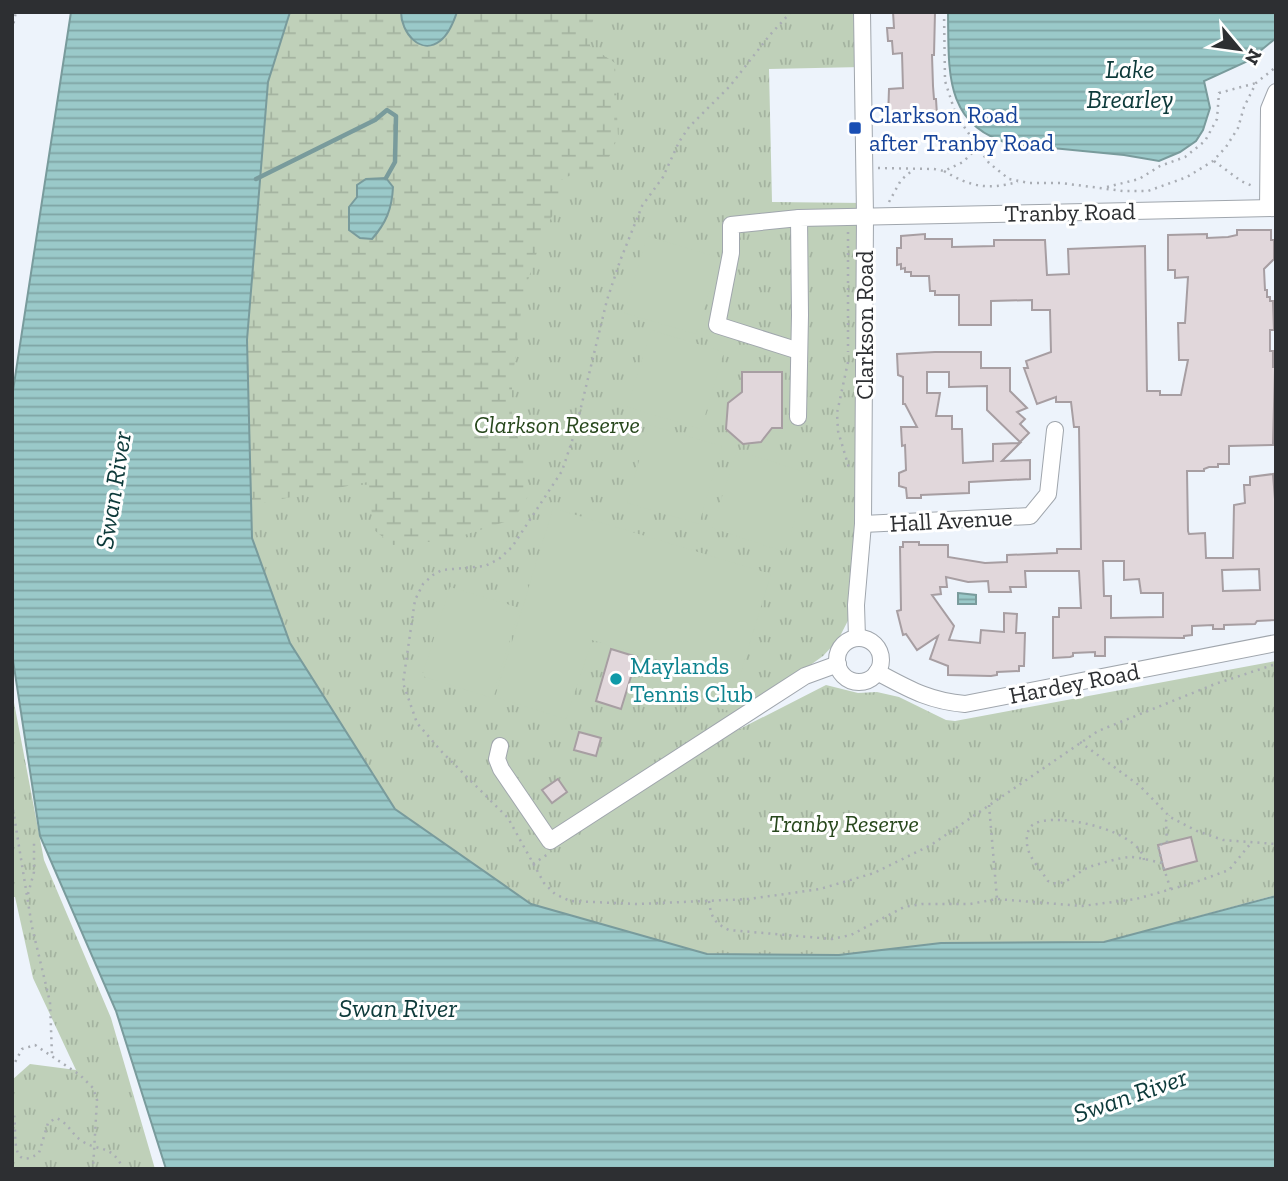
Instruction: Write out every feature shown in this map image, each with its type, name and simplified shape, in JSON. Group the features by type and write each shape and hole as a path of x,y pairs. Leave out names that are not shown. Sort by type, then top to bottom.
{"street":[{"name":"Clarkson Road","path":"850,638 856,605 863,524 857,217 864,168 862,12"},
{"path":"1271,203 1269,109 1276,92"},
{"name":"Tranby Road","path":"799,351 717,325 731,253 731,225 799,218 1271,203"},
{"path":"797,417 799,218"},
{"name":"Hall Avenue","path":"863,524 1030,516 1048,494 1055,430"},
{"path":"500,746 497,759 501,769 550,841 805,676 834,665 844,644 850,638 866,639 878,649 881,664 877,672 863,681 855,681 834,665"},
{"name":"Hardey Road","path":"877,672 924,697 965,704 1276,643"}],"path":[{"path":"12,30 16,12"},
{"path":"791,12 730,86 689,127 663,177 642,206 607,300 575,432 562,471 512,547 499,559 485,566 442,570 423,584 415,600 403,683 417,723 508,818 544,883 555,894 570,901 637,904 749,899 820,889 874,873 931,845 1098,731 1216,684 1276,664"},
{"path":"944,12 945,81 956,115 989,163 1009,180 1147,191 1187,177 1213,161 1238,128 1244,107 1256,83"},
{"path":"1107,188 1139,179 1160,166 1185,157 1205,141 1217,119 1219,93 1256,83 1276,67"},
{"path":"944,172 963,162 972,153 971,140"},
{"path":"1213,161 1271,203"},
{"path":"864,168 944,172 966,184 984,187 1020,181"},
{"path":"889,216 890,199 901,180 914,169"},
{"path":"850,472 838,431 837,413 848,364 857,217"},
{"path":"834,665 828,653 850,638"},
{"path":"1080,741 1140,786 1169,815 1197,831 1223,841 1276,844"},
{"path":"12,803 27,897 50,1002 52,1055"},
{"path":"989,803 997,899"},
{"path":"1169,815 1166,821 1167,843 1157,845 1171,890"},
{"path":"1144,860 1139,848 1112,831 1065,821 1035,823 1030,828 1026,842 1030,853 1052,883 1060,884 1090,867 1131,857 1144,860 1162,863"},
{"path":"27,897 34,872 36,839"},
{"path":"709,901 710,915 716,925 729,930 832,939 851,935 904,907 922,904 970,904 997,899 1082,906 1136,899 1229,870 1242,858 1251,843"},
{"path":"12,1068 22,1049 35,1045 80,1075 93,1088 97,1100 93,1169"},
{"path":"12,1109 16,1123 15,1146 19,1155 29,1158 39,1153 48,1123 56,1118 64,1121 82,1142 107,1149 123,1169"}],"green space":[{"name":"Clarkson Reserve","path":"290,12 859,12 862,67 769,69 772,202 864,203 856,605 838,640 823,656 675,762 826,685 858,693 877,692 899,697 946,720 955,721 1276,661 1276,895 1104,942 941,943 839,955 707,954 531,904 395,809 290,643 252,538 247,340 268,82"},
{"path":"290,12 597,12 590,28 590,46 615,63 618,137 602,173 581,170 561,180 562,198 543,233 523,296 512,384 512,420 522,450 529,495 514,519 449,540 393,545 374,530 368,482 266,502 252,508 247,340 268,82"},
{"path":"647,236 720,258 696,334 624,313"},
{"path":"651,330 724,352 701,429 627,407"},
{"path":"649,425 722,446 699,524 627,503"},
{"path":"737,450 810,474 785,552 712,528"},
{"path":"553,508 771,574 729,711 657,689 665,662 592,640 566,719 495,697"},
{"path":"450,587 520,608 492,698 422,676"},
{"path":"12,692 44,860 111,1018 155,1169 12,1169 12,1080 30,1064 76,1070 33,978 15,897 12,897"}],"water":[{"name":"Swan River","path":"71,12 290,12 268,82 247,340 252,538 290,643 395,809 531,904 707,954 839,955 941,943 1104,942 1276,896 1276,1169 166,1169 116,1011 40,836 12,654 12,397"},
{"path":"401,12 457,12 443,38 433,45 425,46 408,34"},
{"name":"Lake Brearley","path":"948,12 1276,12 1276,38 1248,61 1204,81 1210,108 1203,130 1196,141 1159,161 1011,144 989,136 961,110 954,93 950,75"},
{"path":"386,178 393,187 387,215 372,239 360,238 349,230 349,207 357,197 357,185 366,179"},
{"path":"958,593 976,595 976,604 958,604"}],"building":[{"path":"893,12 935,12 932,55 937,115 888,118 889,89 903,88 902,53 893,54 892,41 888,41 887,28 894,28"},
{"path":"1237,230 1271,230 1271,240 1274,240 1274,259 1264,269 1265,290 1267,297 1273,301 1274,330 1270,330 1270,351 1273,351 1275,367 1273,445 1229,446 1229,464 1218,464 1218,467 1209,467 1204,471 1187,471 1188,531 1189,534 1205,533 1206,558 1233,558 1234,505 1245,503 1244,485 1250,485 1250,477 1273,474 1276,512 1276,620 1224,625 1224,629 1213,629 1213,625 1192,626 1192,635 1184,638 1105,637 1105,656 1095,656 1095,652 1073,653 1070,657 1053,658 1053,617 1059,617 1059,608 1081,608 1079,571 1025,571 1026,587 1010,587 1011,592 989,592 988,581 968,582 946,577 947,587 940,587 941,594 932,595 954,626 949,640 980,643 981,630 1004,632 1004,613 1017,614 1016,633 1025,633 1024,666 1019,666 1019,671 997,672 997,675 991,676 948,675 948,666 930,659 938,636 917,650 906,634 903,635 897,611 901,610 900,547 903,547 903,542 948,545 948,557 985,563 1007,562 1007,555 1081,549 1079,427 1074,427 1071,402 1056,402 1056,397 1037,404 1024,368 1028,368 1026,361 1051,352 1050,310 1032,310 1032,300 991,301 991,325 959,325 959,295 935,295 935,291 930,291 929,276 911,276 911,272 905,272 905,268 901,269 901,264 897,265 897,248 901,248 901,236 925,234 925,239 952,239 952,247 994,246 994,240 1045,240 1047,275 1069,274 1068,249 1145,246 1147,391 1160,391 1160,395 1181,395 1188,360 1179,360 1178,323 1185,323 1188,277 1175,278 1175,270 1168,270 1168,235 1207,234 1207,238 1237,235","holes":["1103,561 1124,561 1124,580 1139,579 1141,593 1163,593 1163,617 1111,618 1111,596 1104,596","1259,569 1260,590 1223,591 1222,570"]},
{"path":"981,352 981,368 1010,368 1010,391 1027,408 1017,412 1025,419 1020,424 1029,433 1020,442 987,410 987,386 949,387 949,372 927,372 927,393 940,393 936,416 952,416 952,429 962,429 963,463 993,461 993,444 1020,443 1002,461 1030,460 1030,479 969,482 969,493 907,498 906,488 899,486 899,473 906,470 901,427 917,427 903,404 903,377 898,375 897,354"},
{"path":"742,372 782,372 782,428 772,428 761,442 743,444 726,429 728,403 742,392"},
{"name":"Maylands Tennis Club","path":"611,649 637,657 621,709 596,701"},
{"path":"579,732 601,738 596,756 574,750"},
{"path":"558,779 567,792 552,803 542,790"},
{"path":"1191,837 1197,861 1164,870 1158,845"}],"waterway":[{"path":"256,179 375,120 387,110 396,116 395,162 386,178"}],"place":[{"name":"Clarkson Road after Tranby Road","path":"855,128"},
{"name":"Maylands Tennis Club","path":"616,679"}],"park label":[{"name":"Tranby Reserve","path":"844,823"}]}
